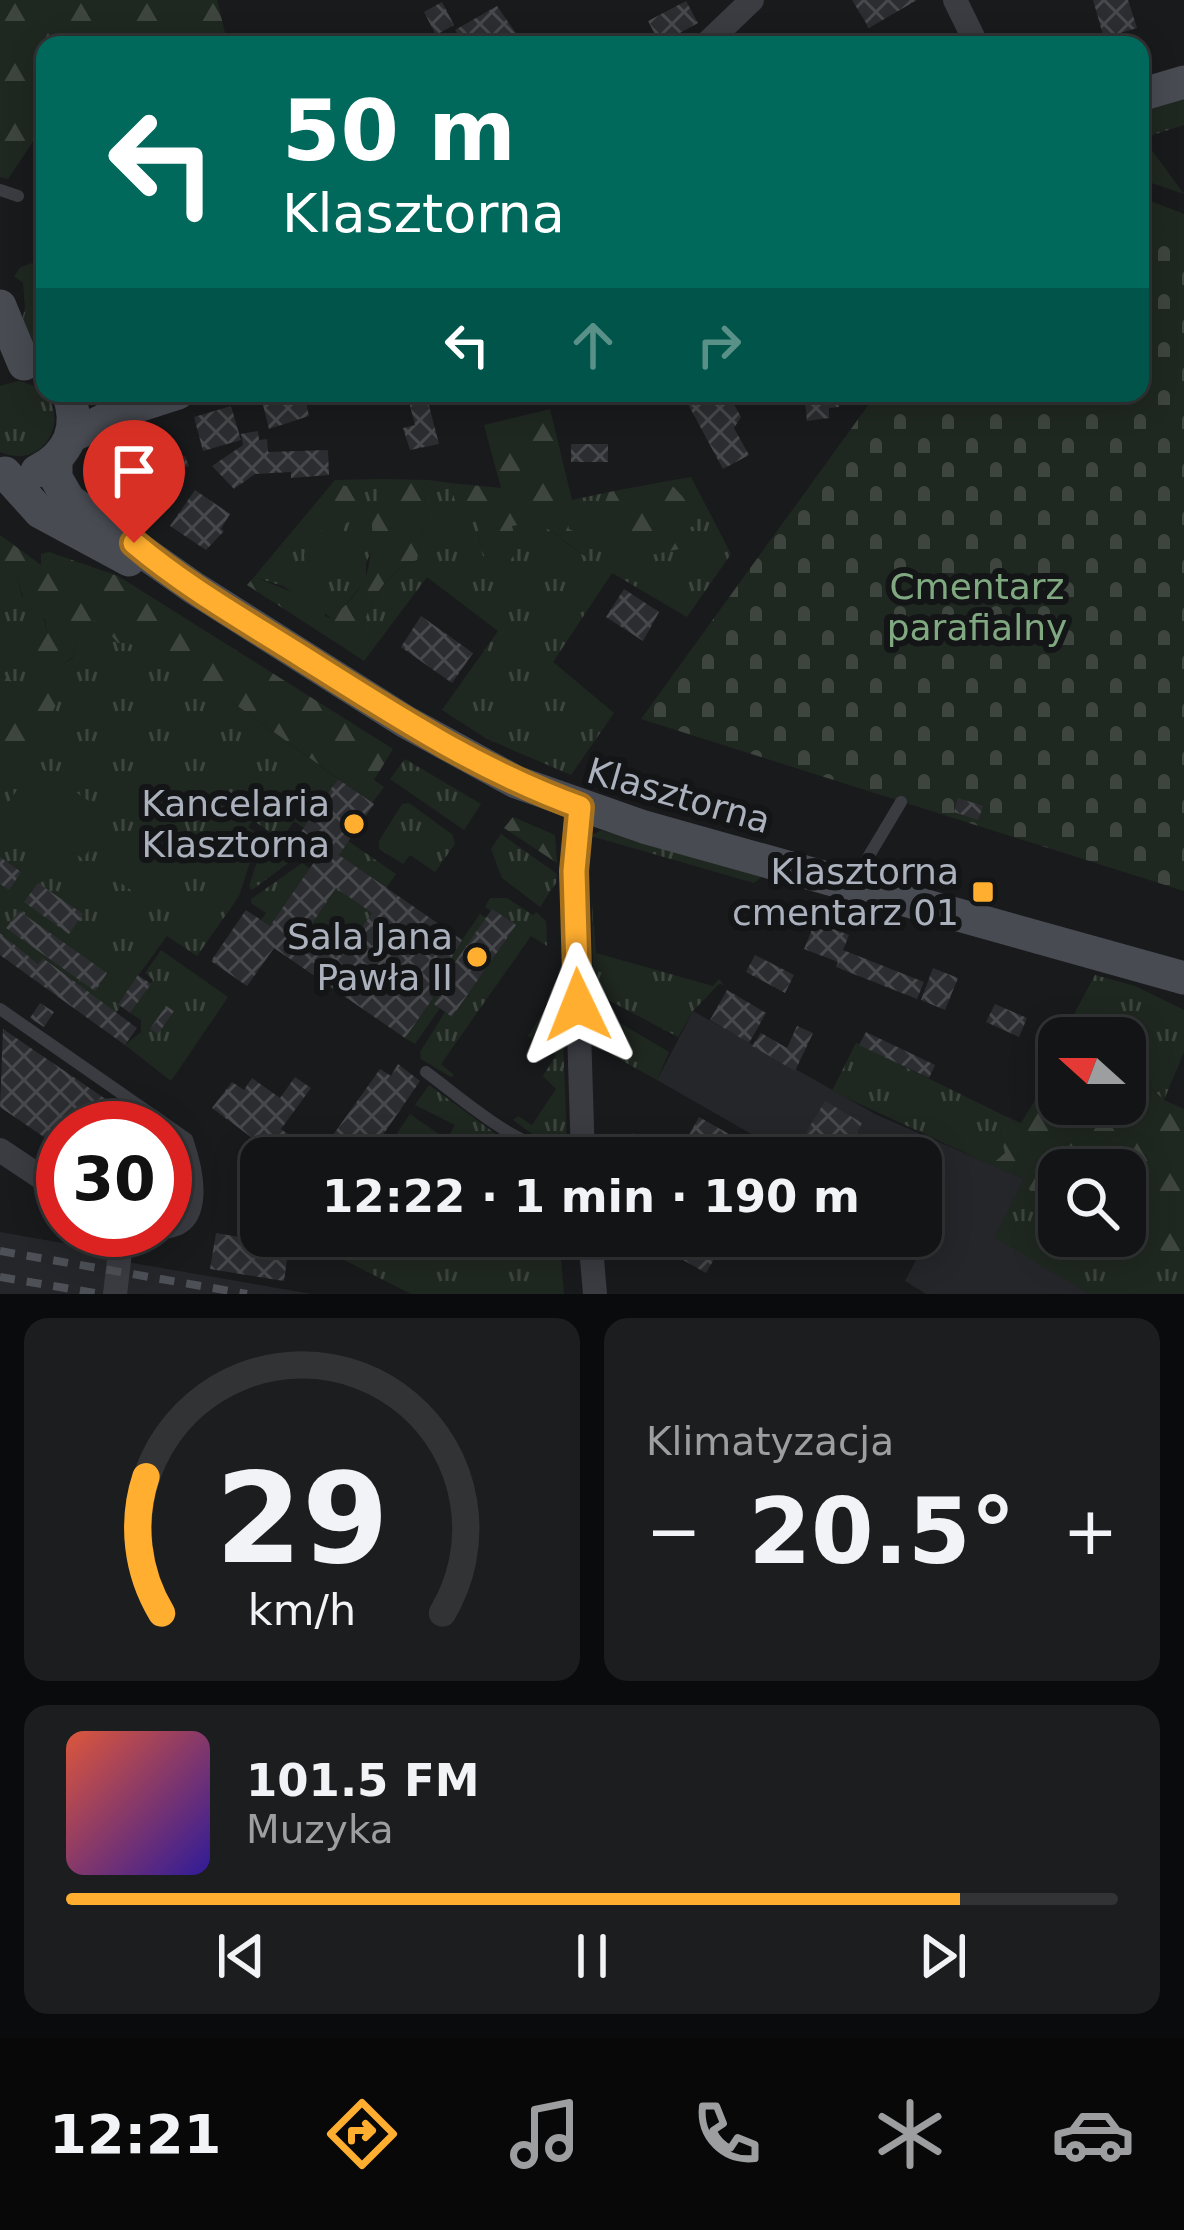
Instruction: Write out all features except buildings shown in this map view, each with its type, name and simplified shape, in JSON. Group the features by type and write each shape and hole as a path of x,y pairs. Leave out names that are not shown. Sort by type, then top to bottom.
{"street":[{"path":"714,36 752,0"},
{"path":"955,0 973,36"},
{"path":"1149,92 1184,82"},
{"path":"0,306 23,367"},
{"path":"64,448 75,421 70,402"},
{"path":"3,472 23,475 122,411 150,402"},
{"name":"Klasztorna","path":"64,448 56,478 69,500 194,589 444,745 516,782 580,807 1184,978"},
{"name":"Klasztorna","path":"3,472 40,512 63,527 194,589"},
{"path":"580,807 574,871 582,1137"},
{"path":"0,1150 36,1174"},
{"path":"116,1294 120,1257"},
{"path":"592,1257 595,1294"}],"lane":[{"path":"0,190 18,196"},
{"path":"859,887 867,859 901,802"},
{"path":"0,1009 133,1101"},
{"path":"426,1072 519,1137"},
{"path":"192,1158 197,1179 192,1217"}],"shaded area":[{"path":"693,1011 875,1114 928,1137 756,1137 657,1080"},
{"path":"942,1143 1024,1179 995,1237 1090,1294 926,1294 905,1281 918,1257 942,1257"},
{"path":"0,1232 36,1238 36,1257 98,1257 312,1294 0,1294"}],"green space":[{"path":"0,0 217,0 226,36 36,36 36,140 8,179 0,177"},
{"path":"1184,96 1184,125 1149,136 1149,107"},
{"path":"1150,148 1184,194 1149,182"},
{"path":"1149,200 1184,214 1184,239 1149,225"},
{"name":"Cmentarz parafialny","path":"1149,225 1184,239 1184,891 641,719 870,402 1149,402"},
{"path":"36,265 36,354 20,328 25,308 23,283 14,276 21,267"},
{"path":"18,381 36,387 36,402 50,402 53,429 34,452 19,456 0,452 0,386"},
{"path":"550,409 572,500 564,507 569,529 587,538 590,547 585,556 552,531 525,524 512,526 518,548 510,561 483,556 476,519 456,503 450,483 501,488 484,425"},
{"path":"691,477 731,554 687,617 612,573 553,662 614,713 571,775 487,739 442,710 498,631 427,577 364,661 355,655 375,598 392,575 417,560 426,511 423,486 429,480 450,483 456,503 476,519 483,556 510,561 512,525 525,524 545,527 585,556 569,530 564,507 572,500 609,492 605,502 681,530 695,525 684,498 668,481"},
{"path":"382,479 383,496 376,510 376,540 366,563 366,580 333,619 283,586 254,577 335,480"},
{"path":"382,479 429,480 423,486 426,511 417,560 383,585 355,655 247,585 254,577 292,592 309,591 315,604 325,609 325,616 333,619 366,576"},
{"path":"668,481 684,498 696,525 681,531 679,549 647,556 620,553 614,539 591,526 591,508 605,502 609,492"},
{"path":"342,485 358,489 362,498 359,516 345,524 341,542 323,565 305,564 304,554 322,530 329,502"},
{"path":"0,535 41,565 41,554 49,552 118,576 393,749 374,780 384,787 372,803 181,665 155,660 129,643 118,643 105,628 101,614 77,637 73,657 45,677 34,661 35,647 47,634 45,619 28,612 17,577 0,568"},
{"path":"0,568 17,577 22,596 44,619 47,634 35,647 45,676 73,658 77,637 101,614 137,646 181,665 338,779 304,828 294,821 281,840 253,820 248,827 259,835 239,896 197,956 167,936 118,1003 116,1013 44,958 38,964 0,933"},
{"path":"4,676 25,689 43,686 58,700 51,716 42,722 34,753 19,758 0,777 0,679"},
{"path":"405,759 481,804 464,830 390,779"},
{"path":"35,764 112,817 83,859 6,806"},
{"path":"409,803 453,835 455,844 435,872 410,855 403,864 379,849 379,841 402,804"},
{"path":"513,817 555,835 557,863 504,828"},
{"path":"131,830 191,872 163,912 103,871"},
{"path":"601,830 764,875 754,883 591,836"},
{"path":"501,834 557,874 540,907 502,878 491,849"},
{"path":"264,841 290,855 291,861 252,890 249,886"},
{"path":"348,841 396,874 386,888 339,855"},
{"path":"302,863 310,869 270,926 261,920 266,913 251,899"},
{"path":"336,888 372,913 342,956 307,931"},
{"path":"490,898 507,898 533,915 536,912 546,921 547,946 531,936 441,1064 454,1075 451,1077 421,1059 420,1052 445,1012 453,1016 515,926 485,907"},
{"path":"592,900 596,953 713,986 719,979 724,985 719,984 693,1011 678,1037 593,992"},
{"path":"480,914 486,918 435,991 440,995 434,1004 440,1008 415,1044 405,1038"},
{"path":"161,950 228,997 171,1081 125,1045 141,1032 141,1020 130,1013 153,980 145,973"},
{"path":"1095,975 1135,986 1184,1010 1184,1052 1164,1100 1146,1083 1146,1017 1073,1016"},
{"path":"561,984 567,1137 535,1136 513,1120 518,1116 532,1125 556,1089 543,1076 556,1055 528,1036"},
{"path":"620,1023 669,1052 657,1080 592,1044 594,1026 604,1024 616,1030"},
{"path":"856,1043 1003,1115 1000,1132 1005,1153 991,1165 942,1142 942,1137 931,1137 832,1091"},
{"path":"1146,1084 1184,1109 1184,1262 1146,1241 1146,1149 1038,1149 1038,1198 1024,1179 991,1165 1005,1153 1000,1132 1003,1115 1021,1123 1038,1096 1038,1125 1146,1125"},
{"path":"429,1085 500,1137 448,1137 455,1125 415,1105"},
{"path":"410,1114 443,1137 394,1137"},
{"path":"1024,1179 1038,1190 1038,1257 1146,1257 1146,1241 1184,1262 1184,1294 1089,1294 994,1237"},
{"path":"338,1257 561,1257 564,1294 411,1294"}],"railway":[{"path":"0,1251 247,1294"},
{"path":"0,1277 101,1294"}],"place":[{"name":"Kancelaria Klasztorna","path":"354,824"},
{"name":"Klasztorna cmentarz 01","path":"983,892"},
{"name":"Sala Jana Pawła II","path":"477,957"}],"route":[{"path":"134,543 194,589 406,722 480,765 580,807 574,871 578,1005"}]}
